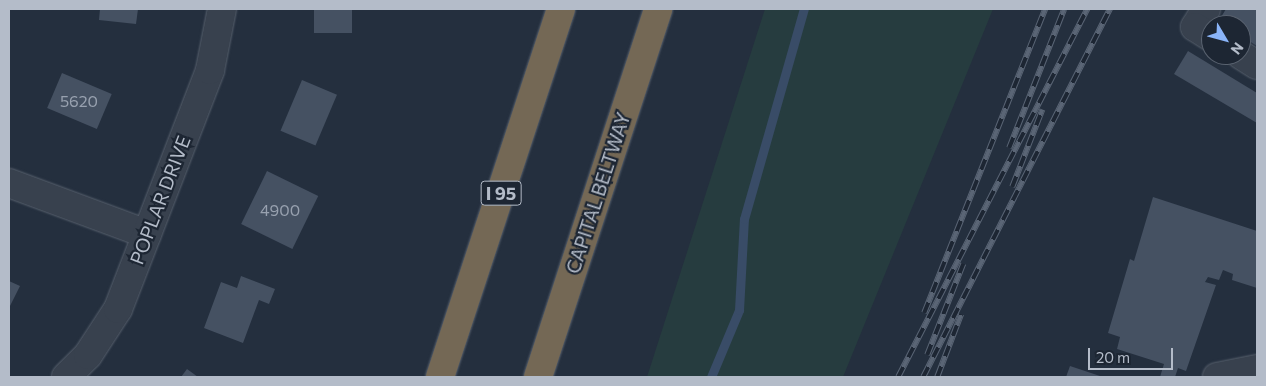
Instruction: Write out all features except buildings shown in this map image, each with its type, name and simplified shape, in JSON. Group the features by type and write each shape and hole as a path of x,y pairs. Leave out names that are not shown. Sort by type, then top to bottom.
{"highway":[{"name":"I 95","path":"440,377 561,9"},
{"name":"CAPITAL BELTWAY","path":"540,370 658,9"}],"street":[{"name":"POPLAR DRIVE","path":"66,377 88,355 118,309 210,70 222,9"},
{"path":"1201,17 1195,27 1201,31"},
{"path":"9,183 147,234"},
{"path":"1217,377 1257,369"}],"green space":[{"path":"765,9 993,9 843,377 647,377"}],"waterway":[{"path":"711,377 739,310 744,219 804,9"}],"railway":[{"path":"924,313 1045,9"},
{"path":"1009,148 1064,9"},
{"path":"898,377 1087,9"},
{"path":"923,377 1110,9"},
{"path":"1012,187 1042,110"},
{"path":"927,355 963,264"},
{"path":"937,377 961,314"}]}
